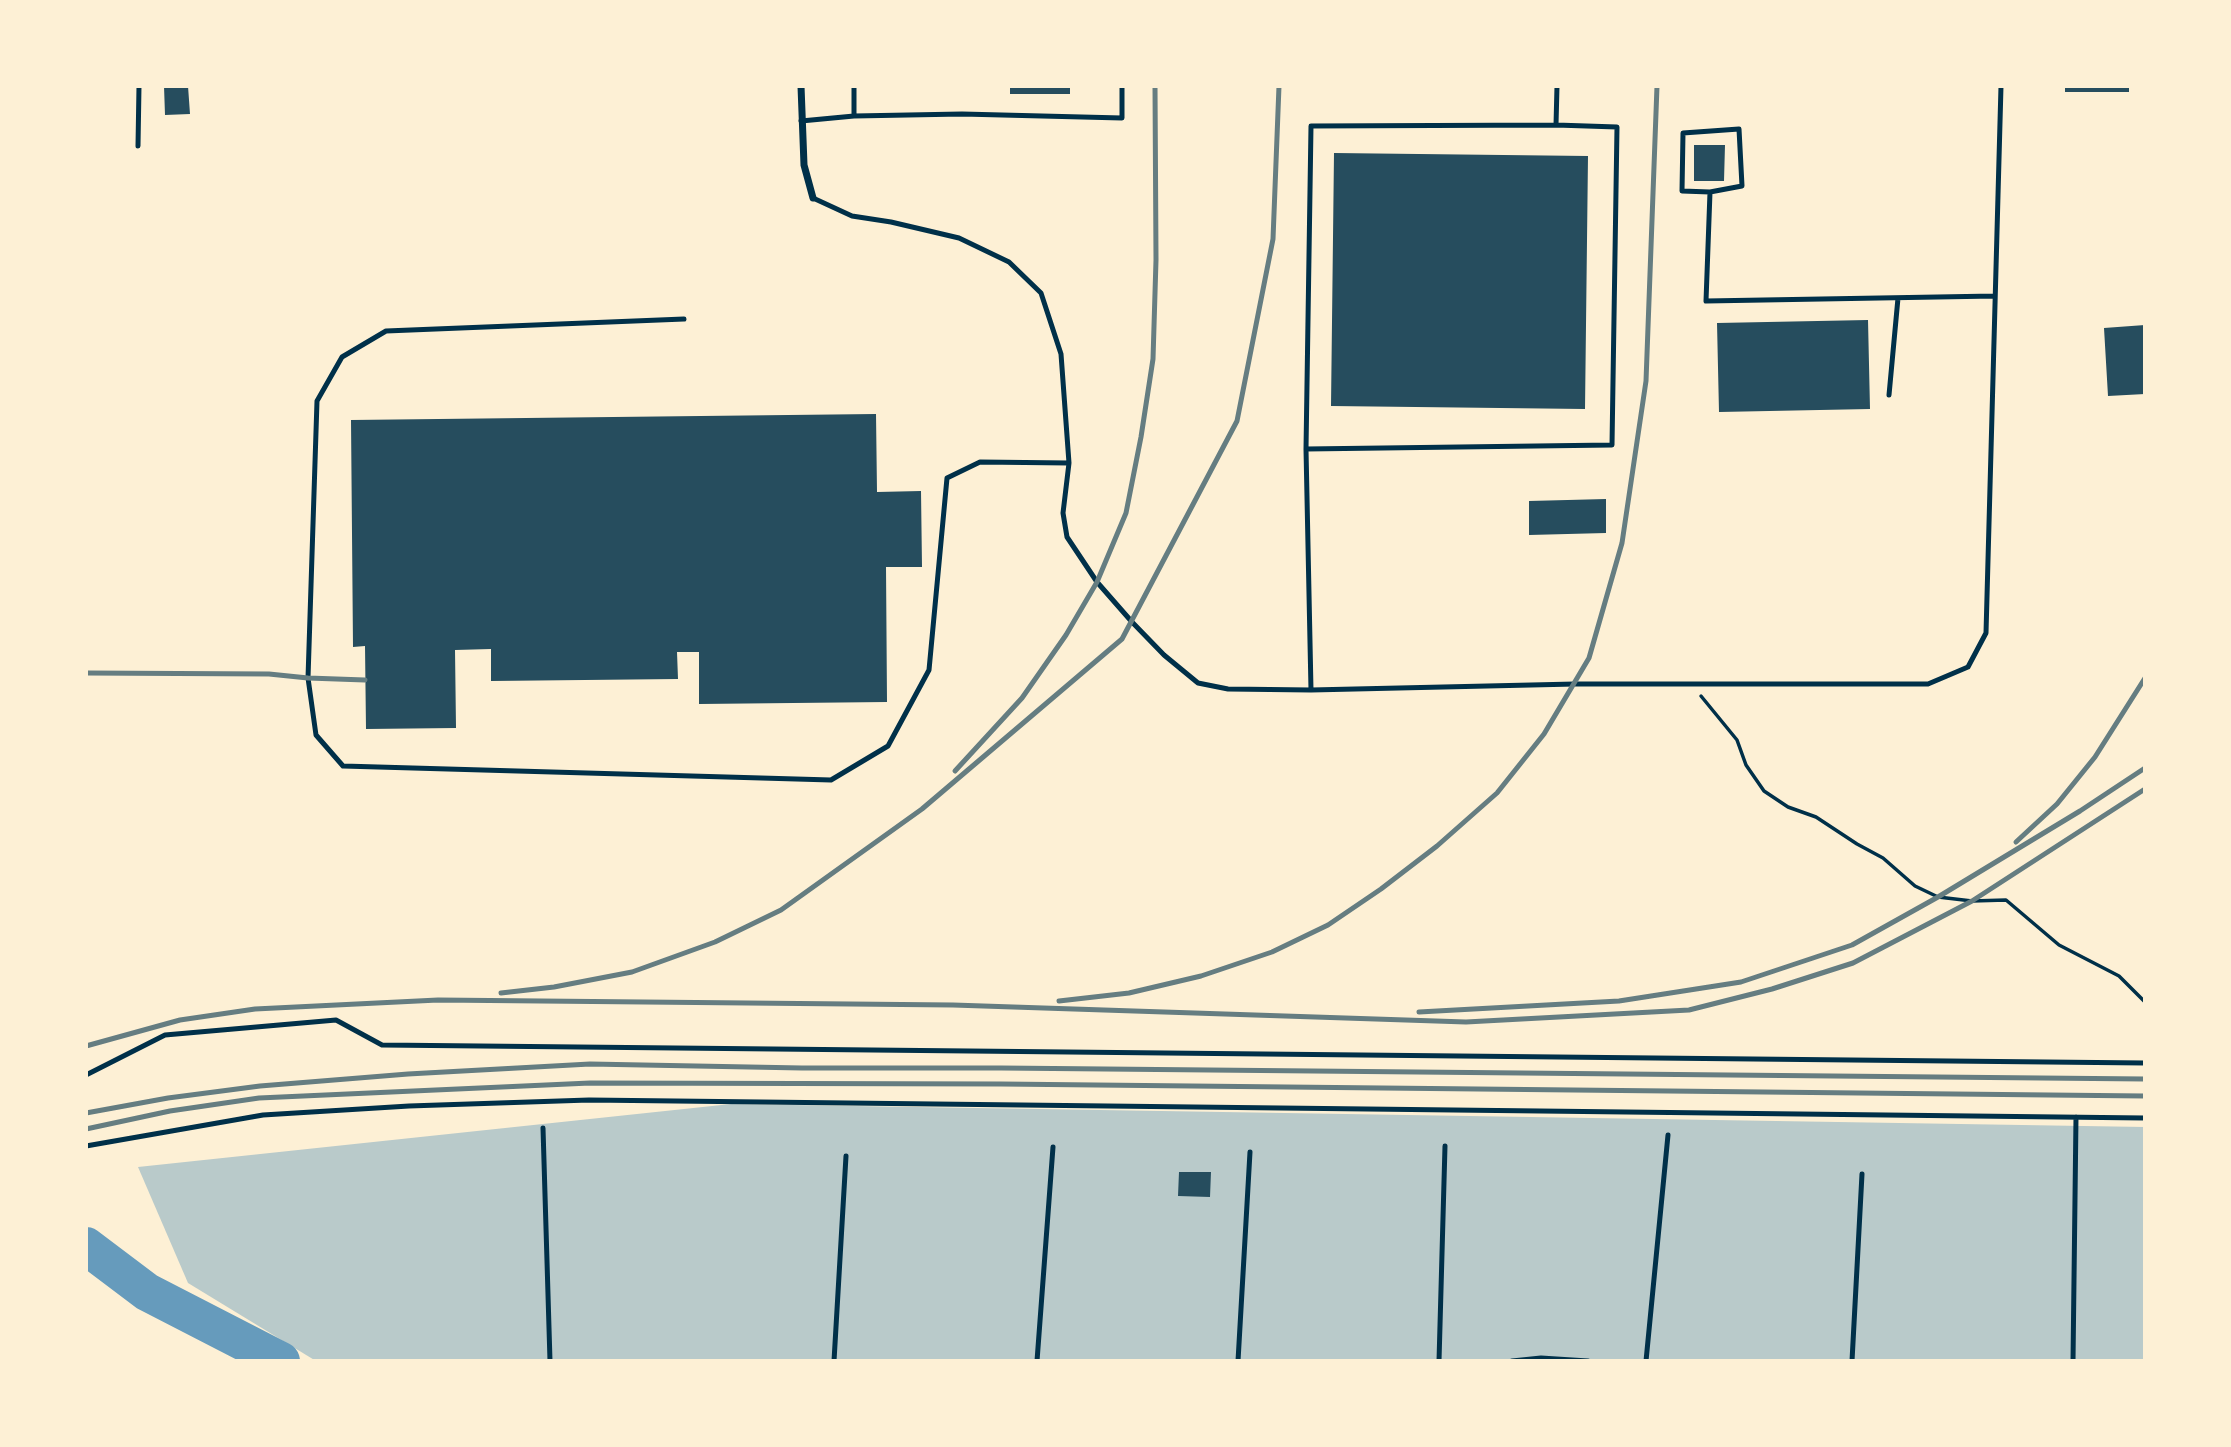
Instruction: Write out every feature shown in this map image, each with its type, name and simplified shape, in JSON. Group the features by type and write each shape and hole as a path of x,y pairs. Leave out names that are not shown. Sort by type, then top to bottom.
{"street":[{"path":"801,86 804,164 813,198"}],"lane":[{"path":"138,146 139,86"},
{"path":"854,86 854,116"},
{"path":"801,121 854,116 962,114 1122,118 1122,86"},
{"path":"1556,125 1557,86"},
{"path":"813,198 852,216 959,238 1009,262 1041,293 1061,354 1069,463 1063,513 1067,537 1097,582 1132,622 1164,655 1198,683 1228,689 1311,690 1691,684 1928,684 1968,667 1986,633 2001,86"},
{"path":"1306,449 1612,444 1617,127 1311,126 1306,449 1311,690"},
{"path":"1739,129 1742,187 1710,192 1682,191 1683,133 1739,129"},
{"path":"1710,192 1706,302 1995,296"},
{"path":"1889,395 1898,298"},
{"path":"684,319 386,331 342,357 317,401 309,678 316,734 343,766 831,780 888,746 929,670 947,478 980,462 1069,463"},
{"path":"86,1075 165,1035 336,1020 382,1045 2145,1063"},
{"path":"86,1146 263,1115 408,1106 589,1100 2145,1118"},
{"path":"2073,1361 2076,1117"},
{"path":"543,1128 550,1361"},
{"path":"1646,1361 1668,1135"},
{"path":"1439,1361 1445,1146"},
{"path":"1037,1361 1053,1147"},
{"path":"1238,1361 1250,1152"},
{"path":"834,1361 846,1156"},
{"path":"1852,1361 1862,1174"},
{"path":"1512,1361 1541,1358 1588,1361"}],"path":[{"path":"1691,684 1737,740 1746,765 1764,791 1788,807 1816,817 1883,858 1915,886 1926,892 1938,897 1972,901 2006,900 2059,944 2119,976 2145,1002"}],"shaded area":[{"path":"731,1104 2145,1127 2145,1361 316,1361 188,1283 138,1167"}],"building":[{"path":"164,86 188,86 190,114 165,115"},
{"path":"1010,86 1070,86 1070,94 1010,94"},
{"path":"2065,86 2129,86 2129,92 2065,92"},
{"path":"1694,145 1725,145 1724,181 1694,181"},
{"path":"1334,153 1588,156 1585,409 1331,406"},
{"path":"1868,320 1870,409 1719,412 1717,323"},
{"path":"2145,325 2145,394 2108,396 2104,328"},
{"path":"876,414 877,492 921,491 922,567 886,567 887,702 699,704 699,652 677,652 678,679 491,681 491,649 455,650 456,728 366,729 365,646 353,647 351,420"},
{"path":"1606,499 1606,533 1529,535 1529,501"},
{"path":"1179,1172 1211,1172 1210,1197 1178,1196"}],"waterway":[{"path":"86,1246 147,1292 281,1361"}],"railway":[{"path":"955,771 1022,698 1066,635 1097,582 1126,513 1153,359 1156,260 1155,86"},
{"path":"501,993 554,987 632,972 715,942 781,910 922,809 1122,639 1237,421 1273,239 1279,86"},
{"path":"1059,1001 1129,993 1201,976 1272,952 1328,925 1437,846 1497,793 1544,734 1589,658 1622,543 1646,381 1657,86"},
{"path":"86,673 269,674 365,680"},
{"path":"2016,842 2057,804 2095,757 2145,678"},
{"path":"1419,1012 1619,1001 1741,982 1852,945 1938,897 2080,811 2145,768"},
{"path":"86,1046 180,1020 255,1009 438,1000 953,1005 1466,1022 1689,1010 1772,989 1853,963 1972,901 2145,789"},
{"path":"86,1113 168,1098 260,1086 408,1074 590,1064 2145,1079"},
{"path":"86,1129 170,1111 259,1098 590,1083 1001,1084 2145,1096"}]}
